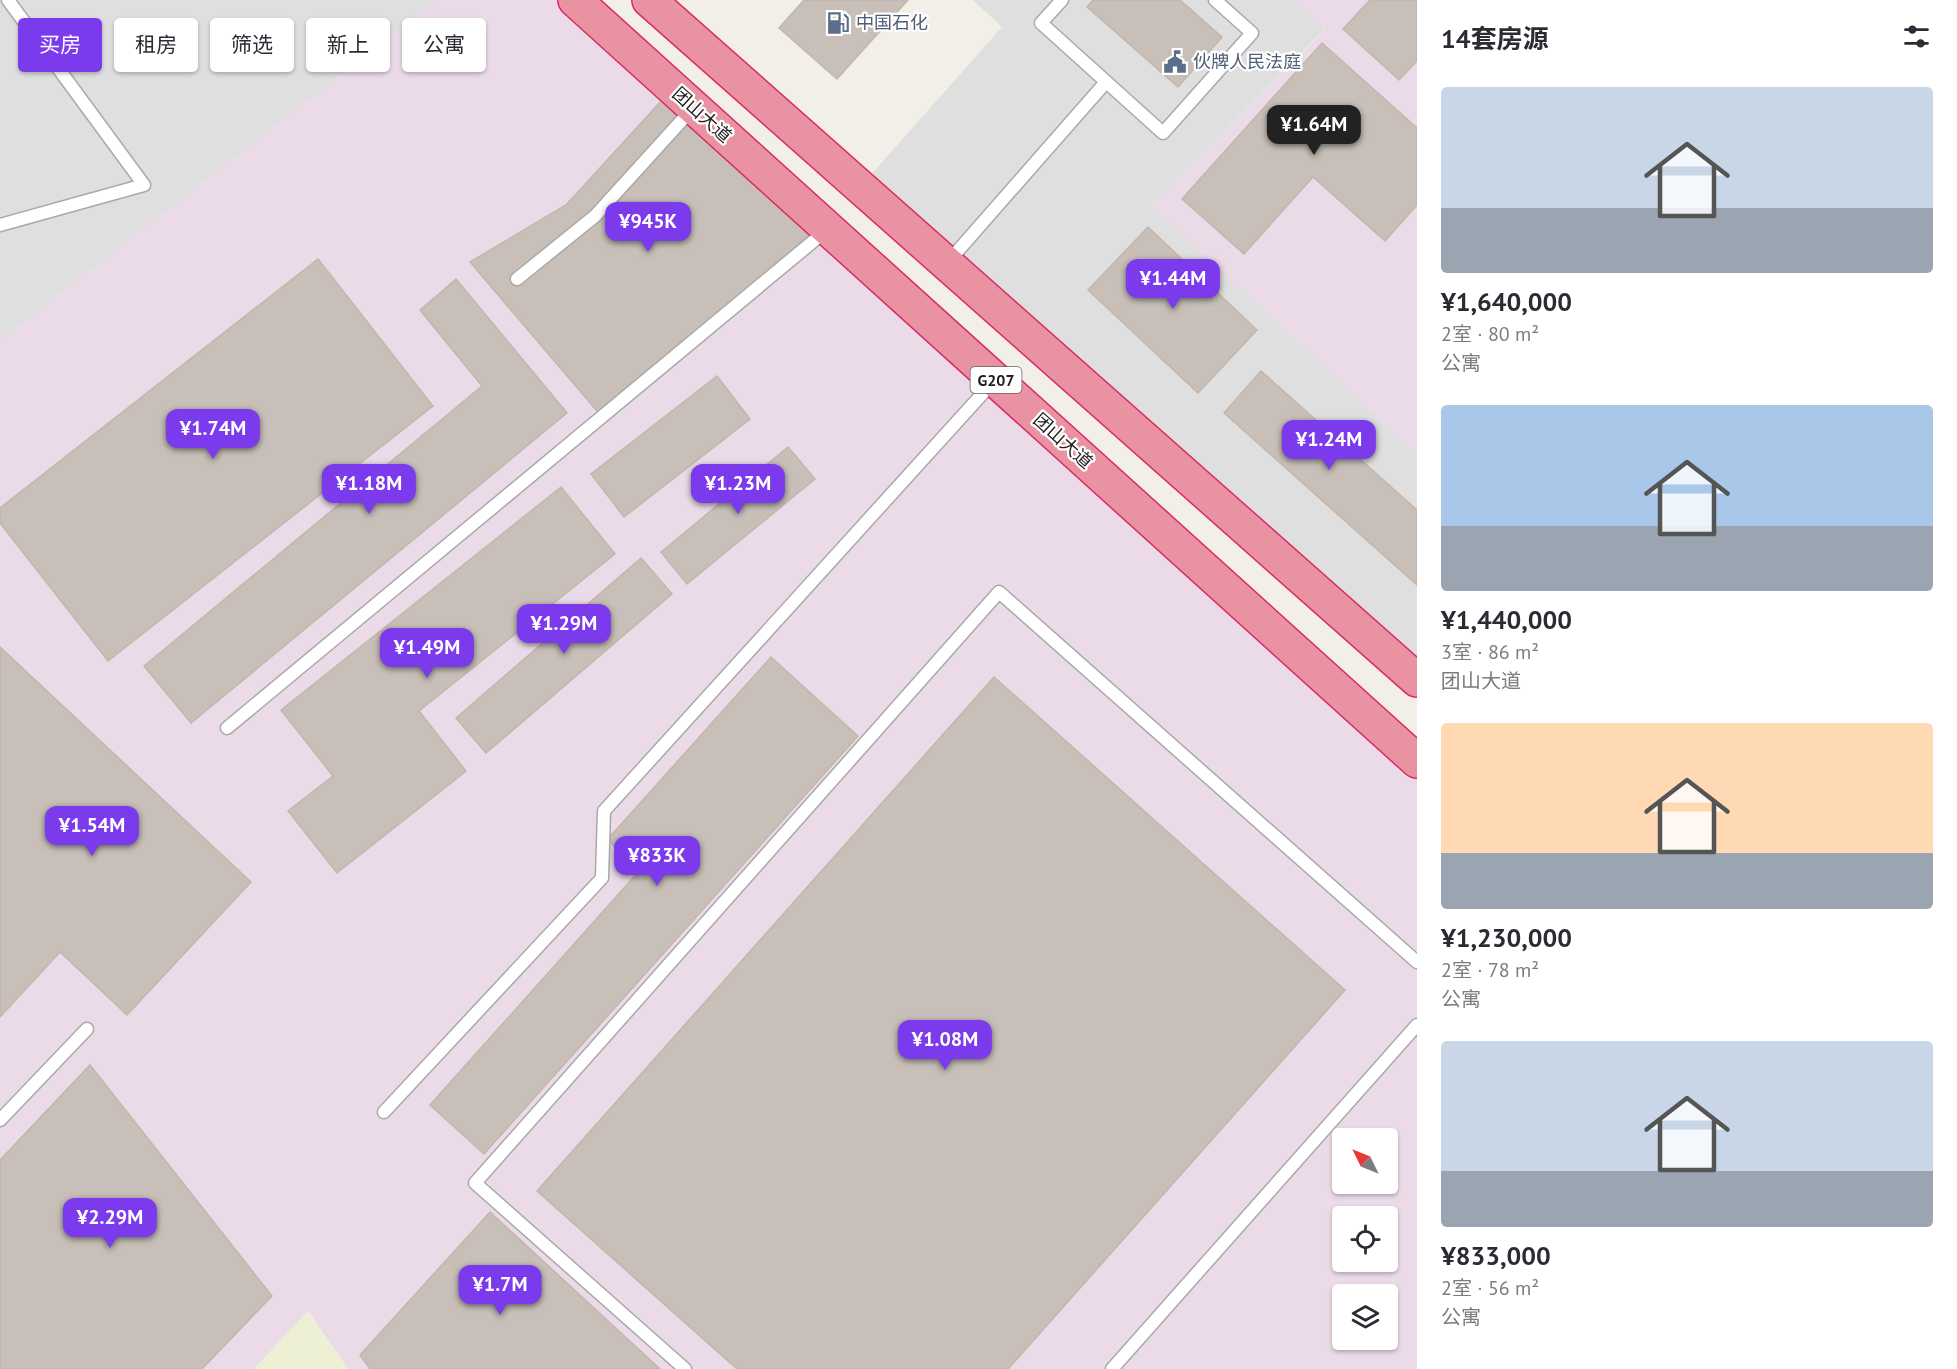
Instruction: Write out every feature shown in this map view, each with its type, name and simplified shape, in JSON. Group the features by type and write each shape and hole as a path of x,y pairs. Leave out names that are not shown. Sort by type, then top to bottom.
{"highway":[{"name":"团山大道","path":"575,0 1417,760"},
{"path":"650,0 1417,680"}],"lane":[{"path":"0,225 144,185 8,0"},
{"path":"1062,0 1041,23 1163,133 1252,33 1215,0"},
{"path":"947,263 1106,81"},
{"path":"517,279 595,216 694,107"},
{"path":"227,728 828,228"},
{"path":"384,1112 602,878 604,811 995,380"},
{"path":"685,1369 474,1182 999,592 1417,962"},
{"path":"1112,1369 1417,1025"},
{"path":"0,1120 87,1029"}],"shaded area":[{"path":"0,0 437,0 414,18 402,18 402,27 390,37 390,18 306,18 306,72 345,72 0,341"},
{"path":"437,0 575,0 1417,761 1417,1369 348,1369 308,1311 254,1369 0,1369 0,341 345,72 390,72 390,37 402,27 402,72 486,72 486,18 414,18"},
{"path":"973,0 1292,0 1325,29 1152,205 1417,454 1417,680 860,187 1002,27"},
{"path":"1292,0 1417,0 1417,454 1152,205 1325,30"}],"green space":[{"path":"308,1311 348,1369 254,1369"}],"building":[{"path":"804,0 908,0 837,79 779,28"},
{"name":"伙牌人民法庭","path":"1093,0 1180,0 1222,37 1178,87 1087,7"},
{"path":"1370,0 1417,0 1417,61 1399,80 1343,29"},
{"path":"1322,43 1417,128 1417,205 1385,241 1313,177 1244,254 1182,199"},
{"path":"673,88 828,228 602,417 470,262 566,205"},
{"path":"1148,227 1257,330 1198,393 1088,290"},
{"path":"318,259 433,406 108,661 0,523 0,508"},
{"path":"456,279 567,413 191,723 144,666 482,386 420,310"},
{"path":"1261,371 1417,510 1417,585 1224,413"},
{"path":"717,376 750,419 624,517 591,474"},
{"path":"788,447 815,479 687,584 661,552"},
{"path":"561,487 615,554 419,711 466,771 337,873 288,811 333,776 281,710"},
{"path":"641,558 672,594 486,753 456,718"},
{"path":"0,647 251,882 127,1015 60,952 0,1017"},
{"path":"771,657 858,736 484,1154 430,1105 641,869 607,840"},
{"path":"994,677 1345,990 1008,1369 737,1369 537,1191"},
{"path":"90,1065 272,1296 202,1369 0,1369 0,1160"},
{"path":"490,1212 660,1369 370,1369 360,1355"}],"place":[{"name":"中国石化","path":"838,23"},
{"name":"伙牌人民法庭","path":"1175,62"}]}
